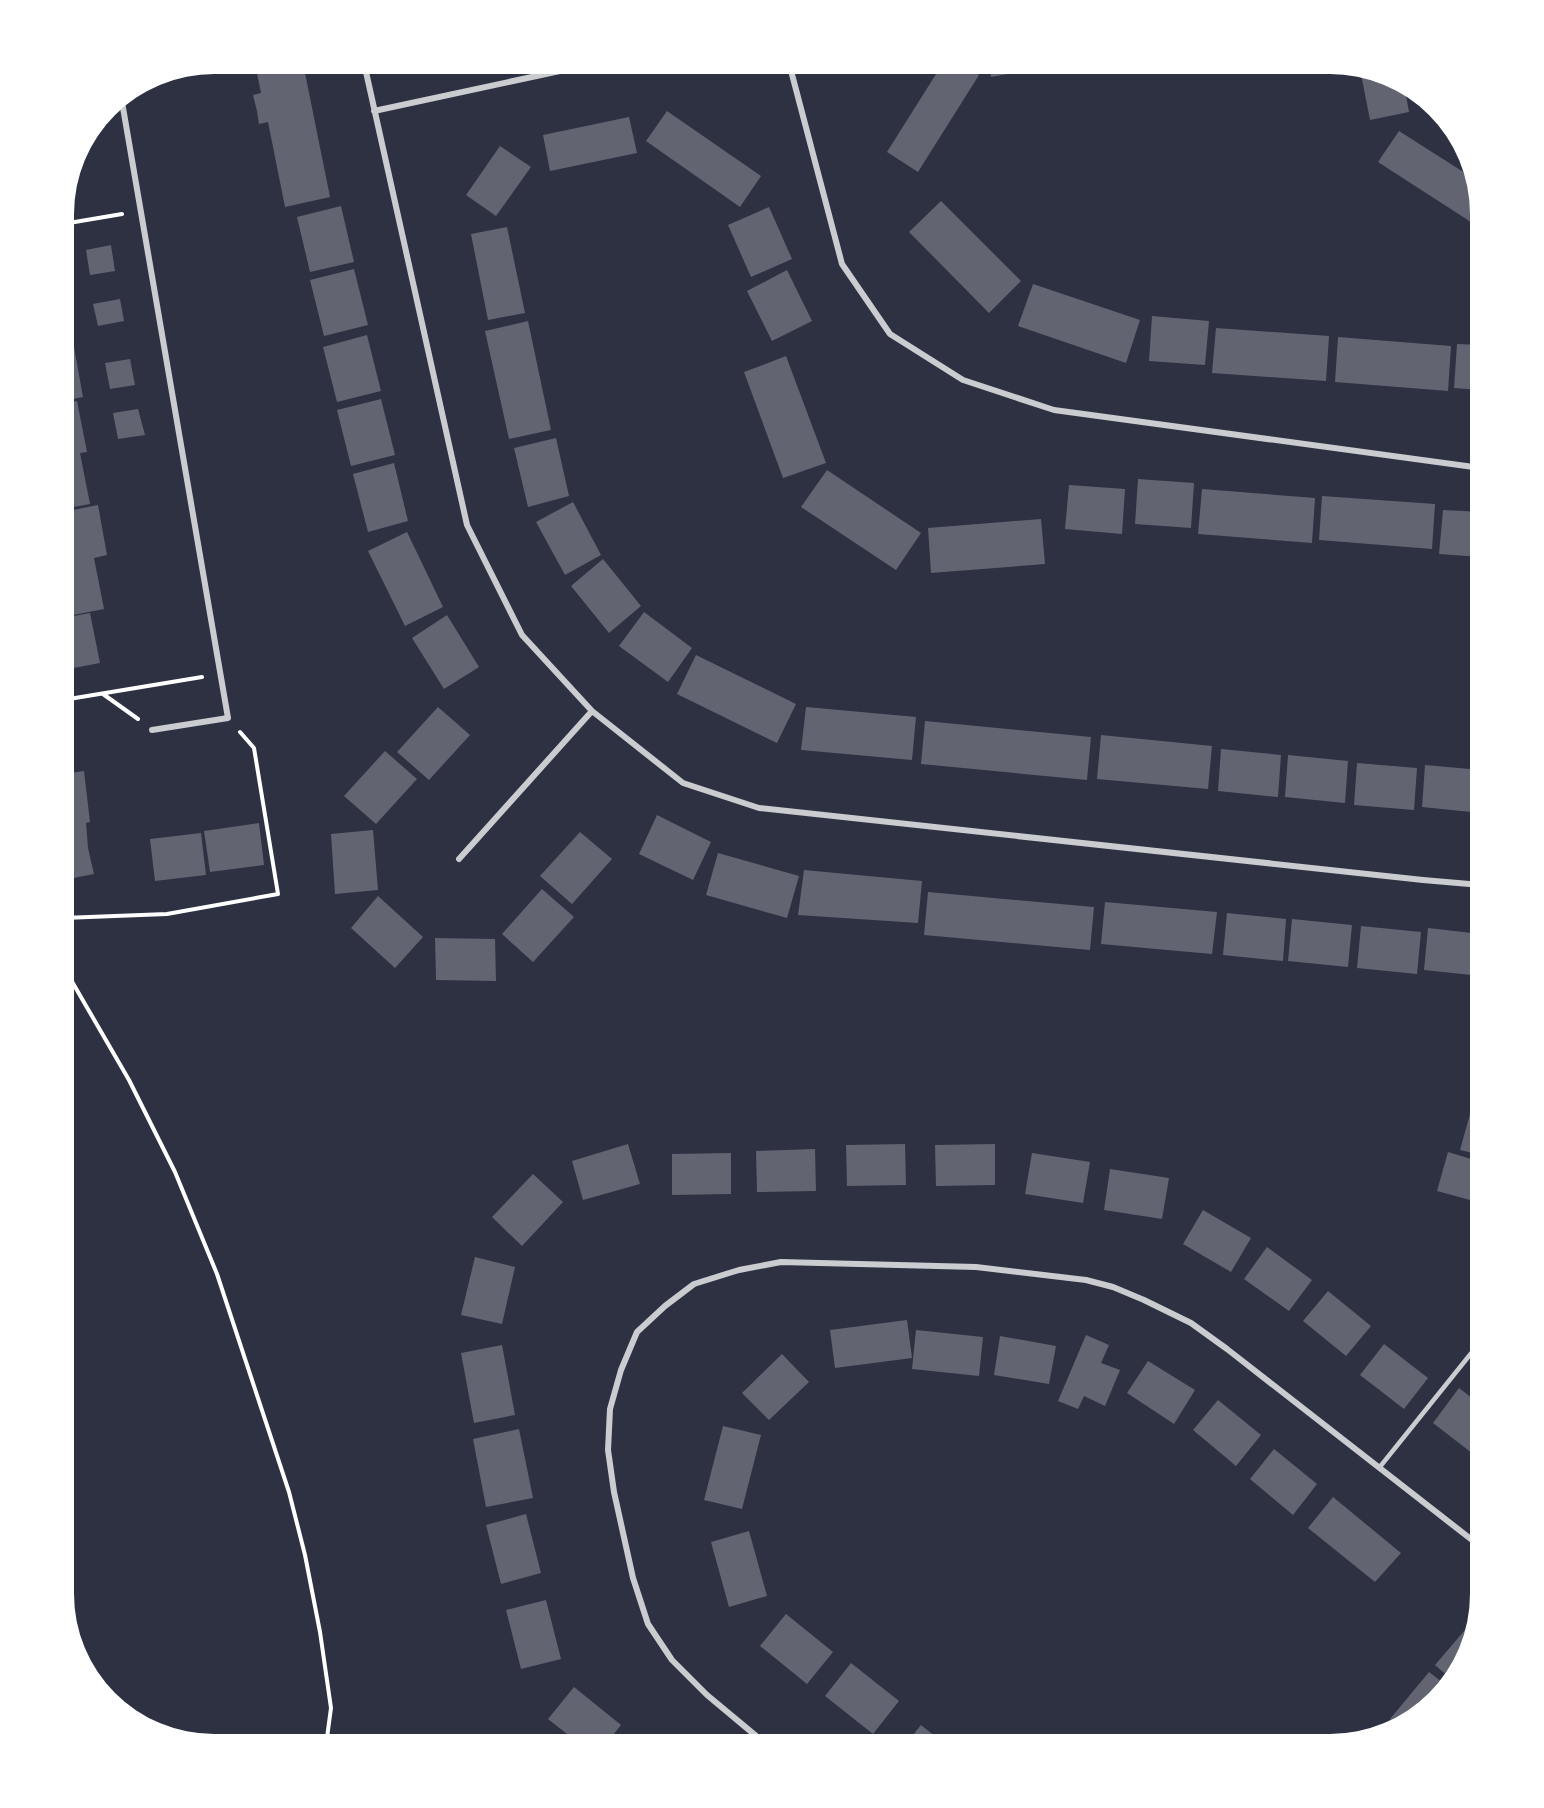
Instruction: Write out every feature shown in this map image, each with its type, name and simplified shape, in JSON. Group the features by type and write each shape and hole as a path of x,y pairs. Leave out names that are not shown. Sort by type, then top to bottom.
{"street":[{"path":"366,74 467,525 522,635 592,711 683,783 759,808 1470,884"},
{"path":"374,111 546,74"},
{"path":"792,74 842,264 890,334 963,380 1054,410 1470,467"},
{"path":"123,107 228,718 152,729"},
{"path":"459,859 592,711"},
{"path":"754,1734 707,1695 672,1660 648,1624 633,1578 614,1492 608,1450 609,1409 621,1370 637,1332 665,1306 694,1284 739,1270 781,1262 976,1267 1086,1280 1113,1287 1191,1323 1470,1538"}],"lane":[{"path":"1379,1468 1470,1355"}],"path":[{"path":"74,222 141,211"},
{"path":"74,698 221,673"},
{"path":"102,693 152,729"},
{"path":"74,918 167,914 278,894 254,748 228,718"},
{"path":"74,985 129,1080 175,1172 217,1274 289,1492 305,1555 320,1632 330,1708 328,1734"}],"building":[{"path":"257,74 305,74 330,197 285,207 268,122 259,124 253,95 261,93"},
{"path":"936,74 979,75 918,172 887,152"},
{"path":"991,74 1008,74 991,77"},
{"path":"1362,77 1384,84 1406,95 1409,112 1370,120"},
{"path":"667,111 761,176 740,207 646,141"},
{"path":"629,117 637,153 550,171 543,135"},
{"path":"1399,131 1465,173 1469,195 1470,221 1378,162"},
{"path":"500,146 531,167 496,216 466,195"},
{"path":"941,201 1021,281 989,313 909,232"},
{"path":"341,206 354,262 310,272 297,217"},
{"path":"769,207 792,259 751,277 728,225"},
{"path":"507,227 525,313 488,320 471,234"},
{"path":"111,245 115,271 90,275 86,250"},
{"path":"354,269 368,325 324,336 310,280"},
{"path":"787,270 812,321 772,341 747,291"},
{"path":"1033,284 1140,320 1126,363 1018,326"},
{"path":"120,299 124,321 98,326 93,304"},
{"path":"1152,316 1209,321 1205,365 1149,361"},
{"path":"528,321 551,430 509,439 485,331"},
{"path":"1216,328 1329,336 1326,381 1212,373"},
{"path":"367,335 381,391 337,402 323,347"},
{"path":"1338,337 1451,346 1448,391 1335,382"},
{"path":"1457,344 1470,345 1470,389 1454,388"},
{"path":"74,347 83,397 74,399"},
{"path":"786,356 826,463 783,478 744,372"},
{"path":"130,359 135,385 110,389 105,363"},
{"path":"381,399 395,455 351,466 337,410"},
{"path":"77,401 87,452 80,453 90,504 74,507 74,402"},
{"path":"138,409 145,435 118,439 113,413"},
{"path":"556,438 569,496 528,507 514,448"},
{"path":"394,463 408,521 368,532 353,474"},
{"path":"827,470 921,533 896,570 801,507"},
{"path":"1138,479 1194,483 1191,528 1135,524"},
{"path":"1069,485 1125,489 1122,534 1065,529"},
{"path":"1202,489 1315,498 1312,543 1198,534"},
{"path":"1322,496 1435,504 1432,549 1319,540"},
{"path":"573,502 601,555 565,575 536,522"},
{"path":"98,505 107,555 94,558 104,609 74,615 74,510"},
{"path":"1443,510 1470,511 1470,556 1439,554"},
{"path":"1041,519 1045,564 931,573 928,528"},
{"path":"407,532 443,607 405,626 368,551"},
{"path":"603,559 641,606 609,633 571,586"},
{"path":"644,612 692,648 668,682 619,646"},
{"path":"90,613 100,663 74,668 74,616"},
{"path":"447,615 479,667 444,689 412,638"},
{"path":"696,655 796,704 777,743 677,694"},
{"path":"438,707 470,735 429,780 397,752"},
{"path":"806,707 916,717 912,760 801,750"},
{"path":"925,721 1091,737 1087,780 921,764"},
{"path":"1101,735 1212,746 1208,789 1097,779"},
{"path":"1221,749 1281,755 1278,797 1218,791"},
{"path":"385,751 417,779 376,824 344,796"},
{"path":"1288,755 1348,761 1345,803 1285,797"},
{"path":"1357,763 1417,768 1414,810 1354,805"},
{"path":"1425,765 1470,769 1470,812 1422,807"},
{"path":"84,771 90,822 86,823 88,848 94,874 74,878 74,772"},
{"path":"657,815 711,842 693,880 639,854"},
{"path":"259,823 264,865 210,872 204,831"},
{"path":"373,830 378,890 335,894 331,834"},
{"path":"580,832 612,859 572,904 540,876"},
{"path":"201,833 206,875 155,881 150,839"},
{"path":"718,853 799,876 787,918 706,895"},
{"path":"804,870 922,881 918,923 798,915"},
{"path":"542,889 574,917 533,962 502,934"},
{"path":"928,892 1094,907 1090,950 924,935"},
{"path":"378,896 423,937 395,968 351,928"},
{"path":"1105,902 1217,912 1212,954 1101,944"},
{"path":"1227,913 1286,919 1283,961 1223,955"},
{"path":"1292,919 1352,925 1348,967 1288,961"},
{"path":"1361,926 1421,932 1417,974 1357,968"},
{"path":"1428,928 1470,933 1470,975 1424,970"},
{"path":"435,938 495,939 496,981 436,980"},
{"path":"1470,1114 1470,1152 1460,1150"},
{"path":"628,1144 640,1184 583,1200 572,1161"},
{"path":"905,1144 906,1185 847,1186 846,1145"},
{"path":"995,1144 995,1185 936,1186 935,1145"},
{"path":"815,1149 816,1191 757,1192 756,1151"},
{"path":"1448,1152 1470,1159 1470,1200 1437,1191"},
{"path":"731,1153 731,1194 672,1195 672,1154"},
{"path":"1032,1153 1090,1162 1083,1203 1025,1194"},
{"path":"1110,1169 1169,1178 1162,1219 1104,1210"},
{"path":"533,1174 563,1202 522,1246 492,1217"},
{"path":"1203,1210 1251,1238 1231,1272 1183,1244"},
{"path":"1267,1247 1312,1280 1289,1311 1244,1279"},
{"path":"475,1257 515,1267 502,1324 461,1315"},
{"path":"1328,1291 1371,1326 1346,1356 1303,1321"},
{"path":"907,1320 912,1358 835,1368 830,1330"},
{"path":"916,1330 983,1337 979,1376 912,1369"},
{"path":"1086,1335 1109,1345 1101,1363 1120,1370 1105,1406 1084,1396 1078,1409 1058,1401"},
{"path":"1000,1336 1056,1346 1049,1384 994,1375"},
{"path":"1384,1344 1428,1378 1404,1409 1360,1375"},
{"path":"502,1345 515,1415 474,1423 461,1353"},
{"path":"782,1354 809,1382 769,1420 742,1393"},
{"path":"1148,1361 1195,1390 1174,1424 1127,1393"},
{"path":"1459,1388 1470,1396 1470,1452 1433,1423"},
{"path":"1218,1400 1261,1435 1236,1466 1193,1430"},
{"path":"723,1426 761,1435 742,1509 704,1500"},
{"path":"519,1429 533,1498 486,1507 473,1439"},
{"path":"1274,1449 1317,1484 1293,1515 1250,1479"},
{"path":"1333,1497 1401,1553 1375,1582 1308,1528"},
{"path":"526,1514 541,1573 501,1584 486,1525"},
{"path":"749,1531 767,1596 729,1607 711,1542"},
{"path":"546,1600 561,1659 521,1669 506,1610"},
{"path":"786,1614 833,1652 807,1684 760,1646"},
{"path":"1466,1628 1456,1657 1445,1674 1435,1665"},
{"path":"851,1663 899,1701 873,1734 825,1696"},
{"path":"1429,1672 1441,1681 1416,1706 1393,1720 1390,1719"},
{"path":"574,1687 621,1725 614,1734 567,1734 548,1719"},
{"path":"921,1725 932,1734 914,1734"}]}
